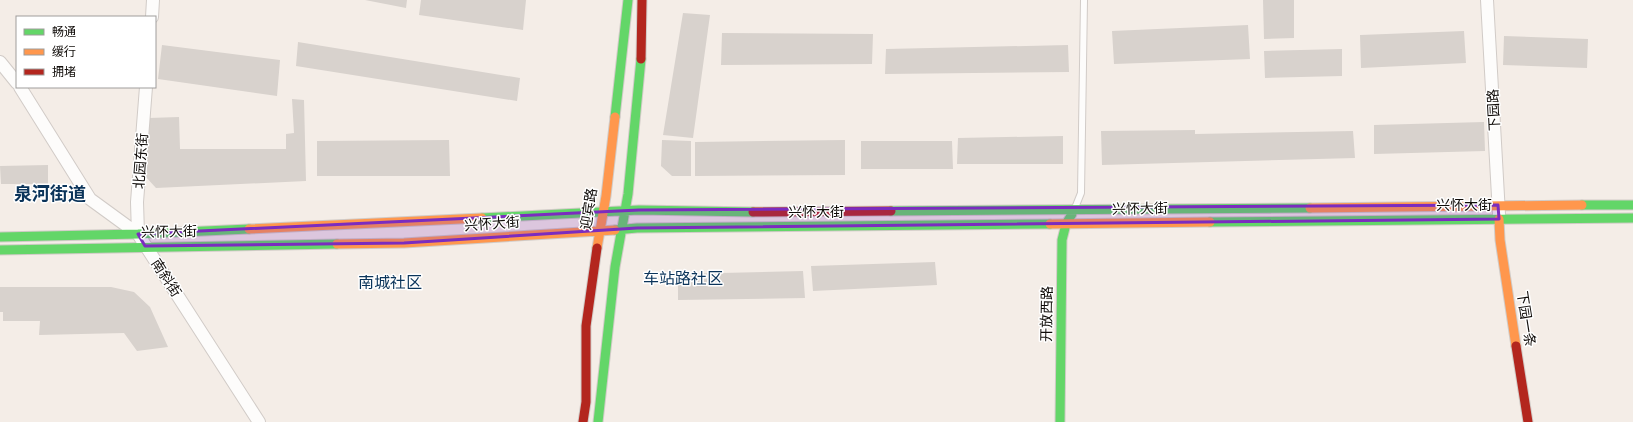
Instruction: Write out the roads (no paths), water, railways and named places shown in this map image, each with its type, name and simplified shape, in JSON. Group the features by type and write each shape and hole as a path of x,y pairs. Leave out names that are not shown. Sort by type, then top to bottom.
{"main road":[{"name":"迎宾路","path":"583,422 586,402 586,326 603,212 628,0"},
{"path":"598,422 621,229 628,194 641,75 642,0"},
{"name":"兴怀大街","path":"0,237 138,234 624,211 1633,205"},
{"name":"开放西路","path":"1060,422 1062,240 1066,224 1074,209"},
{"name":"兴怀大街","path":"0,250 145,246 404,244 621,229 1633,218"},
{"name":"下园一条","path":"1499,219 1500,240 1528,422"}],"street":[{"path":"152,16 153,0"},
{"name":"下园路","path":"1487,0 1499,219"},
{"path":"0,62 16,82"},
{"name":"南斜街","path":"21,88 90,199 138,234 259,422"},
{"name":"北园东街","path":"138,234 137,202 146,88"}],"lane":[{"path":"1074,209 1081,193 1084,0"}],"district":[{"name":"泉河街道","path":"50,194"},
{"name":"车站路社区","path":"683,278"},
{"name":"南城社区","path":"390,282"}]}
